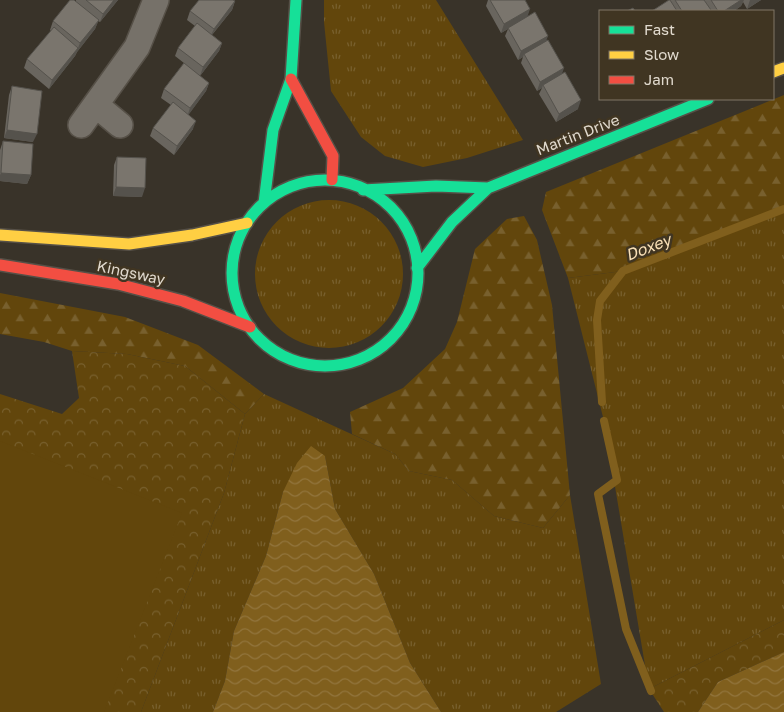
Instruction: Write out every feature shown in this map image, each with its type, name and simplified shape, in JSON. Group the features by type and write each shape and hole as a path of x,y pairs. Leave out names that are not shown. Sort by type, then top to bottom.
{"main road":[{"path":"264,203 272,130 290,79 296,0"},
{"path":"290,79 333,156 332,180"},
{"name":"Martin Drive","path":"417,268 452,222 488,188 706,100"},
{"name":"Kingsway","path":"332,180 348,182 384,200 408,230 417,258 417,291 404,324 383,346 362,359 334,366 303,364 279,355 260,340 250,327 243,317 235,296 232,271 236,247 247,222 264,203 285,189 307,182 332,180"},
{"name":"Martin Drive","path":"363,190 436,186 488,188"},
{"name":"Kingsway","path":"0,235 130,244 192,235 247,222"},
{"name":"Kingsway","path":"0,265 118,284 183,301 250,327"}],"street":[{"path":"81,125 137,47 156,0"},
{"path":"96,105 120,125"}],"green space":[{"path":"324,0 436,0 523,140 467,158 423,167 385,156 361,137 331,91 324,22"},
{"path":"784,95 784,209 623,271 568,278 542,210 546,192"},
{"path":"329,200 344,201 358,205 382,221 398,245 402,259 402,289 398,303 382,327 358,343 344,347 329,348 314,347 300,343 276,327 260,303 256,289 255,274 256,259 260,245 276,221 300,205 314,201"},
{"path":"784,209 784,620 649,689 604,421 568,278 623,271"},
{"path":"524,216 537,240 552,305 570,495 543,528 494,516 452,480 409,471 395,454 352,434 350,412 403,388 445,349 457,322 475,249 507,219"},
{"path":"0,293 125,317 198,345 264,394 245,414 185,366 127,354 72,351 44,342 0,334"},
{"path":"72,351 127,354 185,366 245,414 224,493 141,712 0,712 0,394 62,414 79,398"},
{"path":"264,394 395,454 409,471 452,480 494,516 543,528 570,495 601,684 556,712 441,712 410,663 374,574 335,509 325,456 283,492 266,556 234,631 225,681 213,712 141,712 224,493 245,414"},
{"path":"0,441 182,513 104,712 0,712"},
{"path":"784,620 784,652 718,682 698,712 664,712 649,689"}],"water":[{"path":"311,446 325,456 335,509 374,574 410,663 441,712 213,712 225,681 234,631 266,556 283,492 297,463"},
{"path":"784,652 784,712 698,712 718,682"}],"building":[{"path":"70,0 74,0 99,20 80,43 53,21"},
{"path":"86,0 114,0 103,14"},
{"path":"199,0 235,1 214,29 190,11"},
{"path":"490,0 525,0 530,9 504,24"},
{"path":"670,0 676,10 654,10"},
{"path":"675,0 704,0 711,10 681,10"},
{"path":"711,0 741,0 726,10 717,10"},
{"path":"535,12 548,36 521,51 508,28"},
{"path":"197,23 222,43 203,67 178,48"},
{"path":"54,27 78,48 52,80 27,59"},
{"path":"548,40 564,68 540,82 524,54"},
{"path":"184,63 209,83 190,108 164,89"},
{"path":"565,72 581,100 559,114 543,85"},
{"path":"12,86 42,91 37,134 7,130"},
{"path":"173,102 196,121 177,146 153,128"},
{"path":"3,141 33,144 31,175 1,173"},
{"path":"117,157 146,158 145,188 116,187"}],"waterway":[{"name":"Doxey","path":"602,402 597,320 600,301 623,271 784,209"},
{"name":"Doxey","path":"604,421 617,480 598,494 626,629 651,691"}],"traffic: fast":[{"path":"264,203 273,130 291,79 296,0"},
{"path":"417,268 452,222 488,188 706,100"},
{"path":"325,180 352,184 369,191 384,201 397,214 407,229 414,246 418,273 414,300 407,317 397,332 384,345 369,355 352,362 325,366 298,362 281,355 266,345 253,332 243,317 236,300 232,273 236,246 243,229 253,214 266,201 281,191 298,184 325,180"},
{"path":"363,190 436,186 488,188"}],"traffic: slow":[{"path":"774,72 784,68"},
{"path":"0,235 129,244 192,235 247,223"}],"traffic: jam":[{"path":"291,79 333,156 332,180"},
{"path":"0,265 118,284 183,301 250,327"}]}
